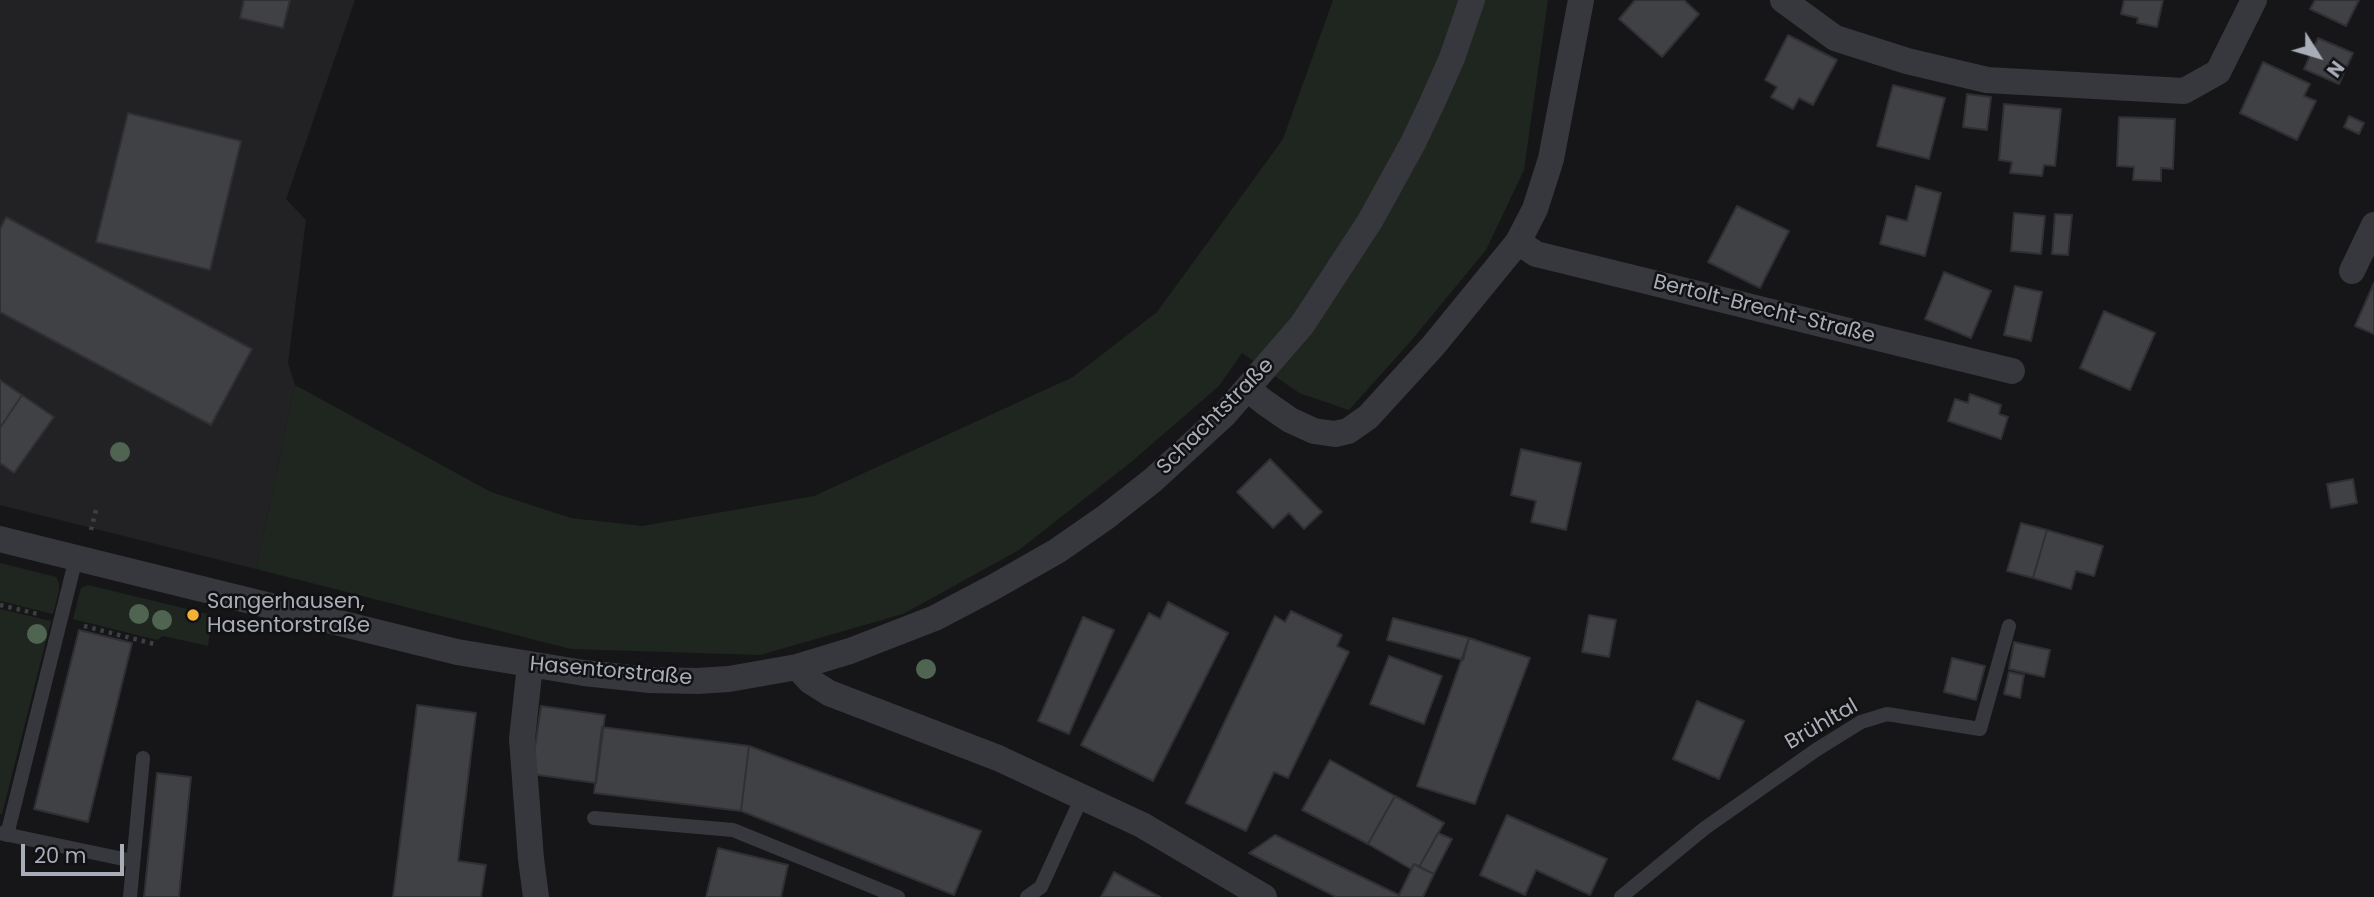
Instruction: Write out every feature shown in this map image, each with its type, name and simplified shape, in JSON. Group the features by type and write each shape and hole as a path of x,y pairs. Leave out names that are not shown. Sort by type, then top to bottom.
{"street":[{"name":"Schachtstraße","path":"797,667 850,652 935,618 992,588 1057,551 1107,517 1200,438 1248,389 1301,325 1370,221 1432,103 1452,58 1472,0"},
{"path":"1248,389 1290,420 1314,430 1335,434 1348,431 1368,417 1409,374 1518,242 1535,209 1551,159 1581,0"},
{"path":"1783,0 1835,38 1907,61 1987,80 2184,91 2218,72 2254,0"},
{"path":"2352,271 2374,225"},
{"name":"Bertolt-Brecht-Straße","path":"1518,242 1536,254 2012,371"},
{"name":"Hasentorstraße","path":"0,538 457,652 530,665 650,680 697,681 729,679 797,667"},
{"path":"530,665 522,753 536,897"},
{"path":"797,667 810,681 829,692 998,758 1142,825 1264,897"}],"lane":[{"path":"76,558 4,834 133,861"},
{"name":"Brühltal","path":"1621,897 1705,828 1815,750 1861,723 1887,714 1980,729 2009,626"},
{"path":"130,897 143,758"},
{"path":"1027,897 1041,887 1082,797"},
{"path":"594,818 733,830 898,897"}],"path":[{"path":"91,531 96,510"}],"shaded area":[{"path":"0,0 355,0 286,199 306,220 288,363 295,385 256,569 0,505"},
{"path":"1333,0 1548,0 1524,170 1486,250 1410,342 1349,410 1299,393 1242,353 1219,386 1130,463 1019,550 903,614 760,655 571,649 256,569 295,385 491,492 571,518 642,526 814,496 1073,377 1157,312 1283,139"},
{"path":"0,563 56,577 59,591 53,614 0,601"},
{"path":"88,585 212,615 208,646 163,636 157,640 73,619 81,588"},
{"path":"0,609 51,621 2,814 0,814"}],"building":[{"path":"244,0 290,0 283,28 240,18"},
{"path":"1635,0 1684,0 1699,14 1662,57 1619,19"},
{"path":"2124,0 2163,0 2157,27 2137,23 2138,18 2121,14"},
{"path":"2315,0 2359,0 2346,26 2310,9"},
{"path":"1788,35 1837,60 1813,105 1799,98 1793,109 1771,97 1777,87 1765,80"},
{"path":"2318,38 2353,53 2339,84 2304,69"},
{"path":"2263,62 2310,84 2304,96 2316,101 2297,140 2240,113"},
{"path":"1893,85 1945,98 1929,159 1877,146"},
{"path":"1967,94 1991,97 1987,130 1963,127"},
{"path":"2004,104 2061,109 2055,166 2044,165 2042,176 2010,173 2012,162 1999,160"},
{"path":"128,113 241,141 210,270 96,242"},
{"path":"2349,116 2364,123 2359,134 2344,127"},
{"path":"2119,117 2175,119 2173,169 2161,168 2161,181 2133,180 2134,167 2117,166"},
{"path":"1916,186 1941,193 1925,256 1880,244 1887,216 1907,221"},
{"path":"1737,206 1789,231 1760,288 1708,262"},
{"path":"2014,213 2045,216 2041,254 2011,251"},
{"path":"2055,214 2072,215 2068,255 2052,254"},
{"path":"6,217 252,349 211,425 0,312 0,229"},
{"path":"1944,272 1991,291 1971,338 1925,319"},
{"path":"2374,283 2374,334 2355,326"},
{"path":"2015,286 2042,292 2031,341 2004,335"},
{"path":"2104,311 2155,333 2130,390 2080,368"},
{"path":"0,380 22,395 0,428"},
{"path":"1970,394 2001,405 1999,414 2008,417 2001,439 1948,421 1955,399 1968,403"},
{"path":"22,395 54,417 14,473 0,463 0,428"},
{"path":"1521,449 1581,463 1566,530 1531,522 1536,501 1511,495"},
{"path":"1270,459 1322,512 1304,529 1289,513 1273,528 1237,492"},
{"path":"2353,479 2357,503 2331,508 2327,484"},
{"path":"2021,523 2047,530 2033,578 2007,571"},
{"path":"2047,530 2103,546 2094,576 2076,571 2071,589 2033,578"},
{"path":"1168,602 1228,633 1153,781 1081,745 1149,613 1160,619"},
{"path":"1291,611 1342,635 1337,646 1349,652 1288,778 1274,772 1246,831 1186,803 1275,616 1285,622"},
{"path":"1589,615 1616,620 1609,657 1582,652"},
{"path":"1083,617 1114,630 1069,734 1038,721"},
{"path":"1393,618 1469,638 1463,660 1387,640"},
{"path":"79,630 132,643 88,822 34,809"},
{"path":"1469,638 1530,658 1475,804 1417,786"},
{"path":"2014,642 2050,650 2044,677 2009,669"},
{"path":"1389,656 1442,676 1424,724 1370,704"},
{"path":"1952,658 1985,666 1976,700 1944,692"},
{"path":"2009,672 2024,675 2020,698 2004,694"},
{"path":"1697,701 1744,721 1719,779 1673,759"},
{"path":"417,705 476,713 458,861 486,865 481,897 393,897"},
{"path":"541,706 605,715 596,783 531,774"},
{"path":"602,727 749,746 741,811 594,793"},
{"path":"749,746 981,831 954,895 741,811"},
{"path":"1330,760 1395,796 1368,844 1302,810"},
{"path":"157,773 191,777 179,897 144,897"},
{"path":"1395,796 1444,823 1419,867 1414,864 1411,869 1368,844"},
{"path":"1507,815 1607,859 1590,895 1536,870 1525,895 1480,875"},
{"path":"1438,833 1452,839 1434,874 1419,867"},
{"path":"1275,835 1399,895 1414,864 1434,874 1423,897 1336,897 1249,853"},
{"path":"718,848 788,865 781,897 706,897"},
{"path":"1114,872 1160,897 1101,897"}],"place":[{"name":"Sangerhausen, Hasentorstraße","path":"193,615"}]}
